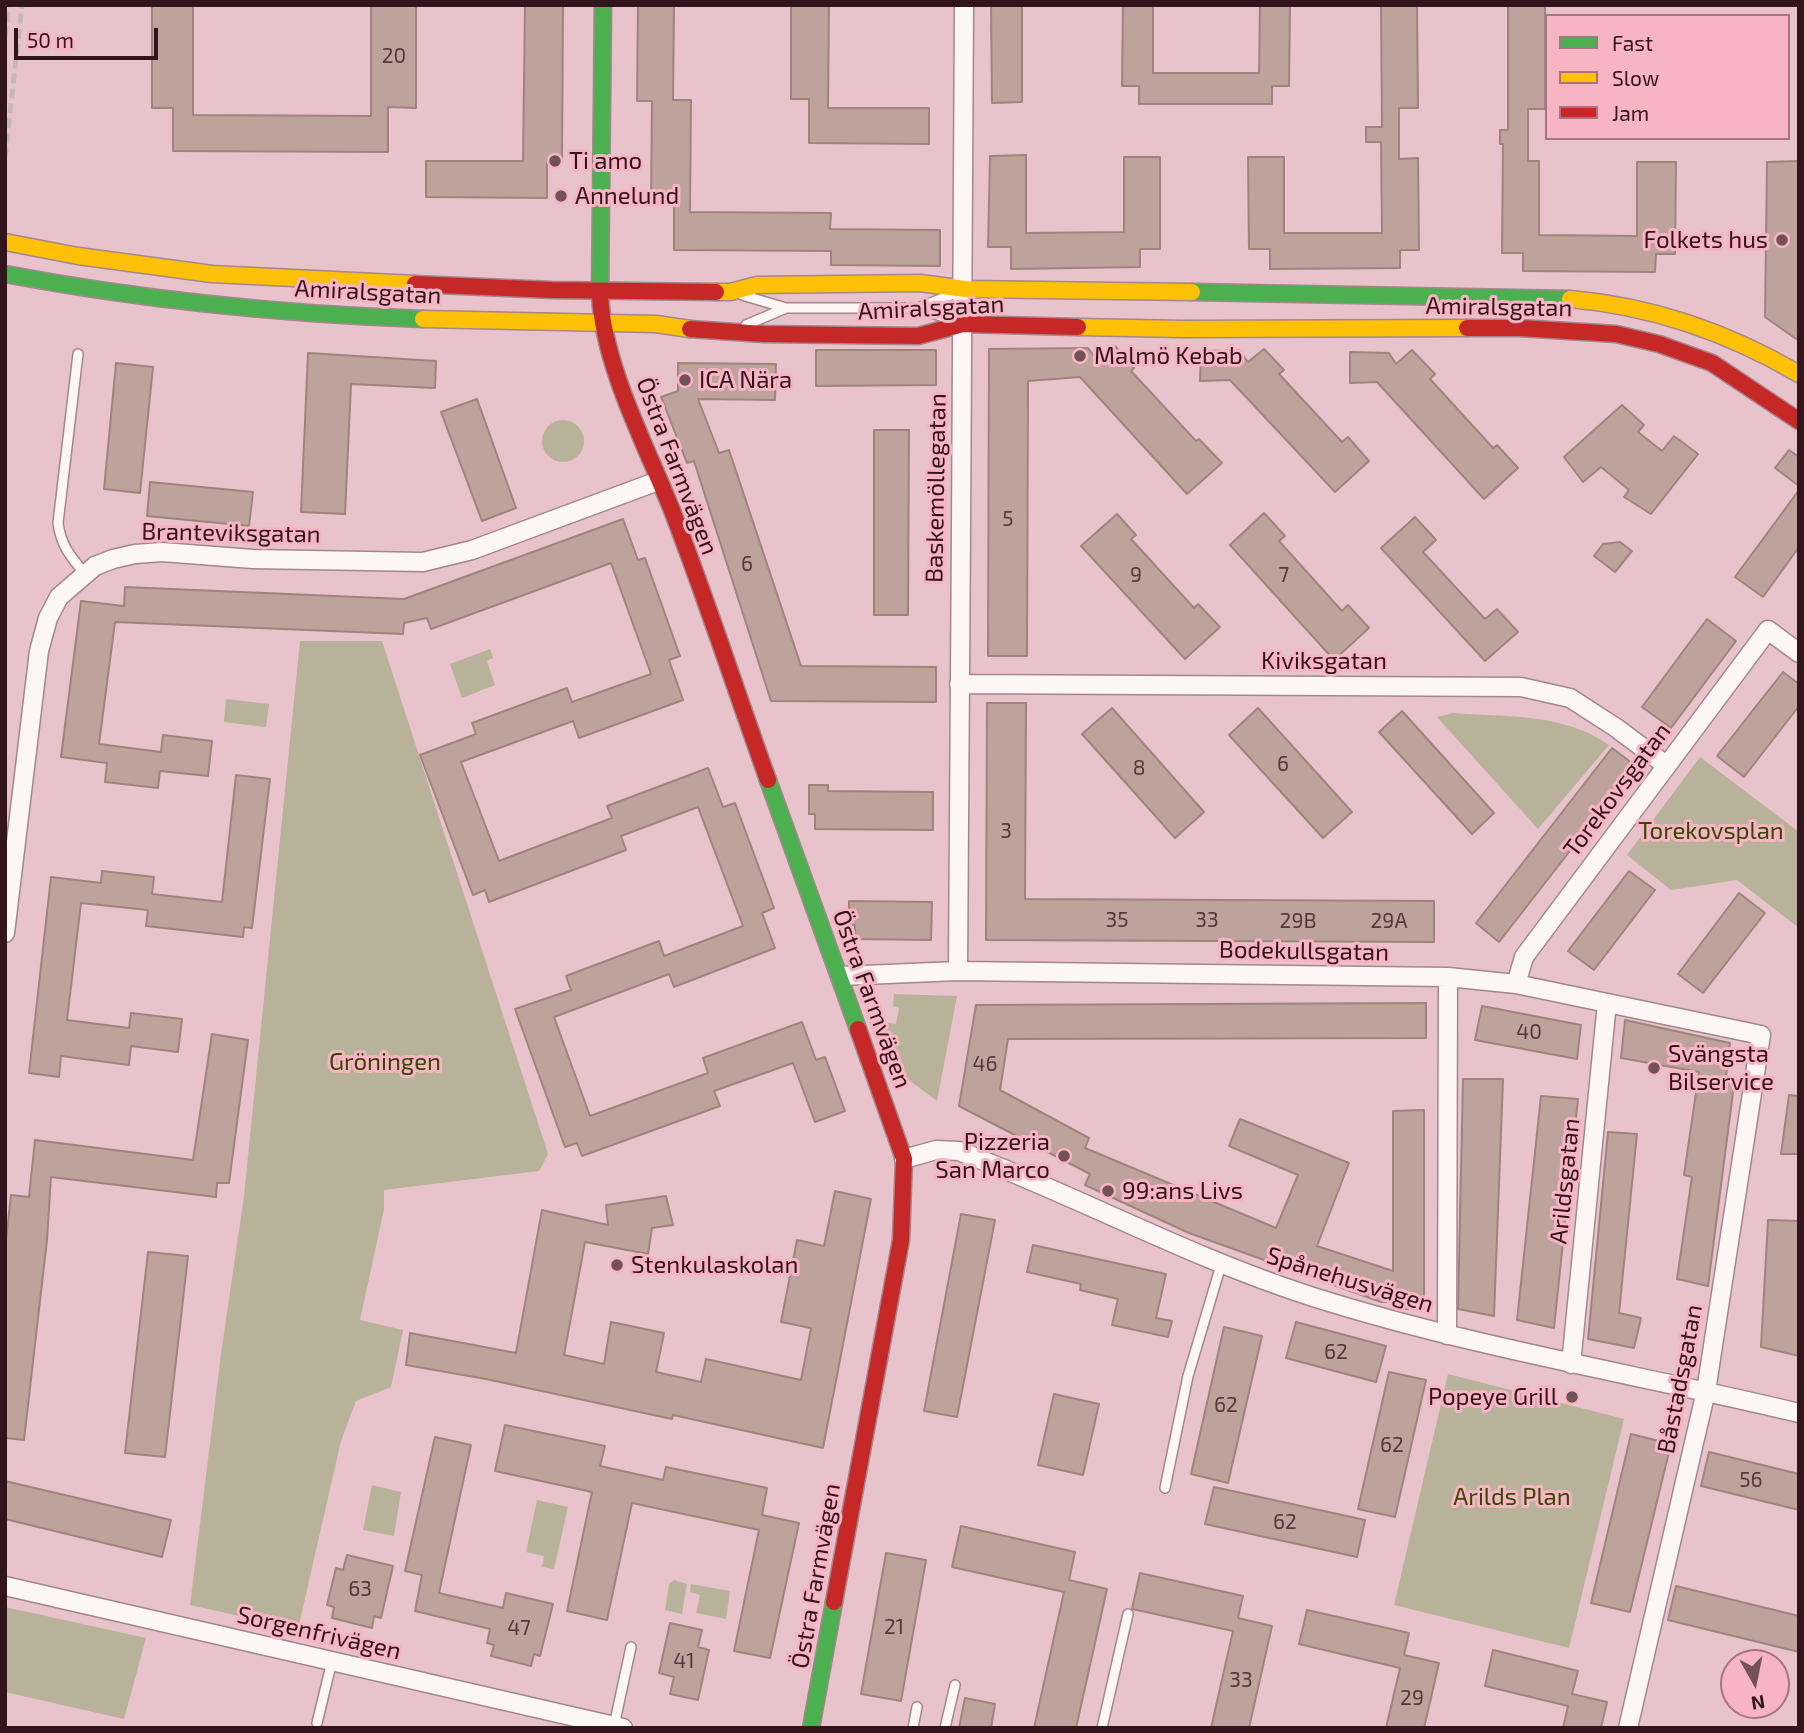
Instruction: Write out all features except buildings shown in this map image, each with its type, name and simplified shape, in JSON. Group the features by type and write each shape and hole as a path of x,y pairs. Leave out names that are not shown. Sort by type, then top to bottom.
{"main road":[{"name":"Östra Farmvägen","path":"603,5 601,318 618,375 672,512 905,1159 901,1240 811,1728"},
{"name":"Amiralsgatan","path":"5,242 78,256 212,274 600,291 730,292 772,284 919,283 965,289 1519,296 1588,300 1697,326 1740,342 1799,374"},
{"name":"Amiralsgatan","path":"5,274 88,290 376,317 601,318 728,332 908,336 963,324 1182,329 1519,328 1616,334 1659,344 1712,363 1799,421"}],"street":[{"name":"Baskemöllegatan","path":"957,971 958,684 965,289 964,5"},
{"name":"Branteviksgatan","path":"5,933 39,652 48,618 59,597 85,574 113,559 162,552 253,559 423,562 472,550 658,481"},
{"name":"Torekovsgatan","path":"1516,984 1524,957 1768,630 1799,653"},
{"name":"Kiviksgatan","path":"958,684 1521,687 1570,698 1666,765"},
{"name":"Bodekullsgatan","path":"840,976 957,971 1448,978 1516,984 1761,1035"},
{"path":"1447,1335 1448,978"},
{"name":"Arildsgatan","path":"1571,1364 1607,1003"},
{"name":"Båstadsgatan","path":"1628,1728 1706,1391 1761,1035"},
{"name":"Spånehusvägen","path":"905,1159 936,1150 959,1151 1221,1265 1310,1296 1447,1335 1799,1413"},
{"name":"Sorgenfrivägen","path":"5,1586 618,1727"}],"lane":[{"path":"918,308 965,289"},
{"path":"730,292 786,308 918,308 963,324"},
{"path":"728,332 786,308"},
{"path":"78,354 58,523 60,540 65,551 85,574"},
{"path":"1165,1488 1188,1376 1221,1265"},
{"path":"1102,1728 1128,1614"},
{"path":"618,1727 631,1647"},
{"path":"317,1723 332,1661"},
{"path":"945,1728 955,1685"},
{"path":"912,1728 917,1707"}],"green space":[{"path":"563,420 578,426 584,441 578,456 563,462 548,456 542,441 548,426"},
{"name":"Gröningen","path":"300,641 382,641 548,1154 539,1171 384,1190 384,1209 360,1320 403,1330 391,1387 356,1401 341,1441 298,1629 190,1605 221,1354 244,1196"},
{"path":"490,649 493,658 487,661 495,685 462,698 450,664"},
{"path":"226,699 269,704 266,727 224,722"},
{"path":"1453,713 1514,716 1554,722 1573,727 1609,745 1538,829 1437,717"},
{"name":"Torekovsplan","path":"1700,757 1799,832 1799,928 1737,880 1671,890 1627,855"},
{"path":"894,994 957,996 937,1101 902,1075 885,1032 888,1023 896,1024 899,1008 893,1006"},
{"name":"Arilds Plan","path":"1448,1374 1624,1419 1569,1648 1394,1605"},
{"path":"372,1485 401,1492 394,1536 363,1530"},
{"path":"537,1500 568,1507 554,1569 542,1567 544,1556 526,1552"},
{"path":"674,1580 687,1584 682,1614 665,1610 669,1584"},
{"path":"691,1584 730,1591 726,1619 696,1613 700,1595 690,1592"},
{"path":"5,1607 146,1638 124,1719 5,1692"}],"railway":[{"path":"5,37 9,5"},
{"path":"5,158 22,5"}],"traffic: fast":[{"path":"600,296 603,5"},
{"path":"5,274 108,291 213,304 318,314 423,319"},
{"path":"1192,292 1570,299"},
{"path":"768,780 858,1029"},
{"path":"811,1728 834,1602"}],"traffic: slow":[{"path":"5,242 78,256 212,274 415,284"},
{"path":"716,292 730,292 757,285 920,283 965,289 1192,292"},
{"path":"1570,299 1630,308 1689,324 1745,346 1799,374"},
{"path":"423,319 656,324 690,329"},
{"path":"1078,327 1467,328"}],"traffic: jam":[{"path":"415,284 552,290 716,292"},
{"path":"600,296 609,351 618,379 686,546 768,780"},
{"path":"690,329 764,334 918,336 963,324 1078,327"},
{"path":"1467,328 1616,334 1659,344 1712,363 1799,421"},
{"path":"834,1602 901,1240 904,1159 858,1029"}],"place":[{"name":"Ti amo","path":"555,161"},
{"name":"Annelund","path":"561,196"},
{"name":"Folkets hus","path":"1782,240"},
{"name":"Malmö Kebab","path":"1080,356"},
{"name":"ICA Nära","path":"685,380"},
{"name":"Svängsta Bilservice","path":"1654,1068"},
{"name":"Pizzeria San Marco","path":"1064,1156"},
{"name":"99:ans Livs","path":"1108,1191"},
{"name":"Stenkulaskolan","path":"617,1265"},
{"name":"Popeye Grill","path":"1572,1397"}]}
